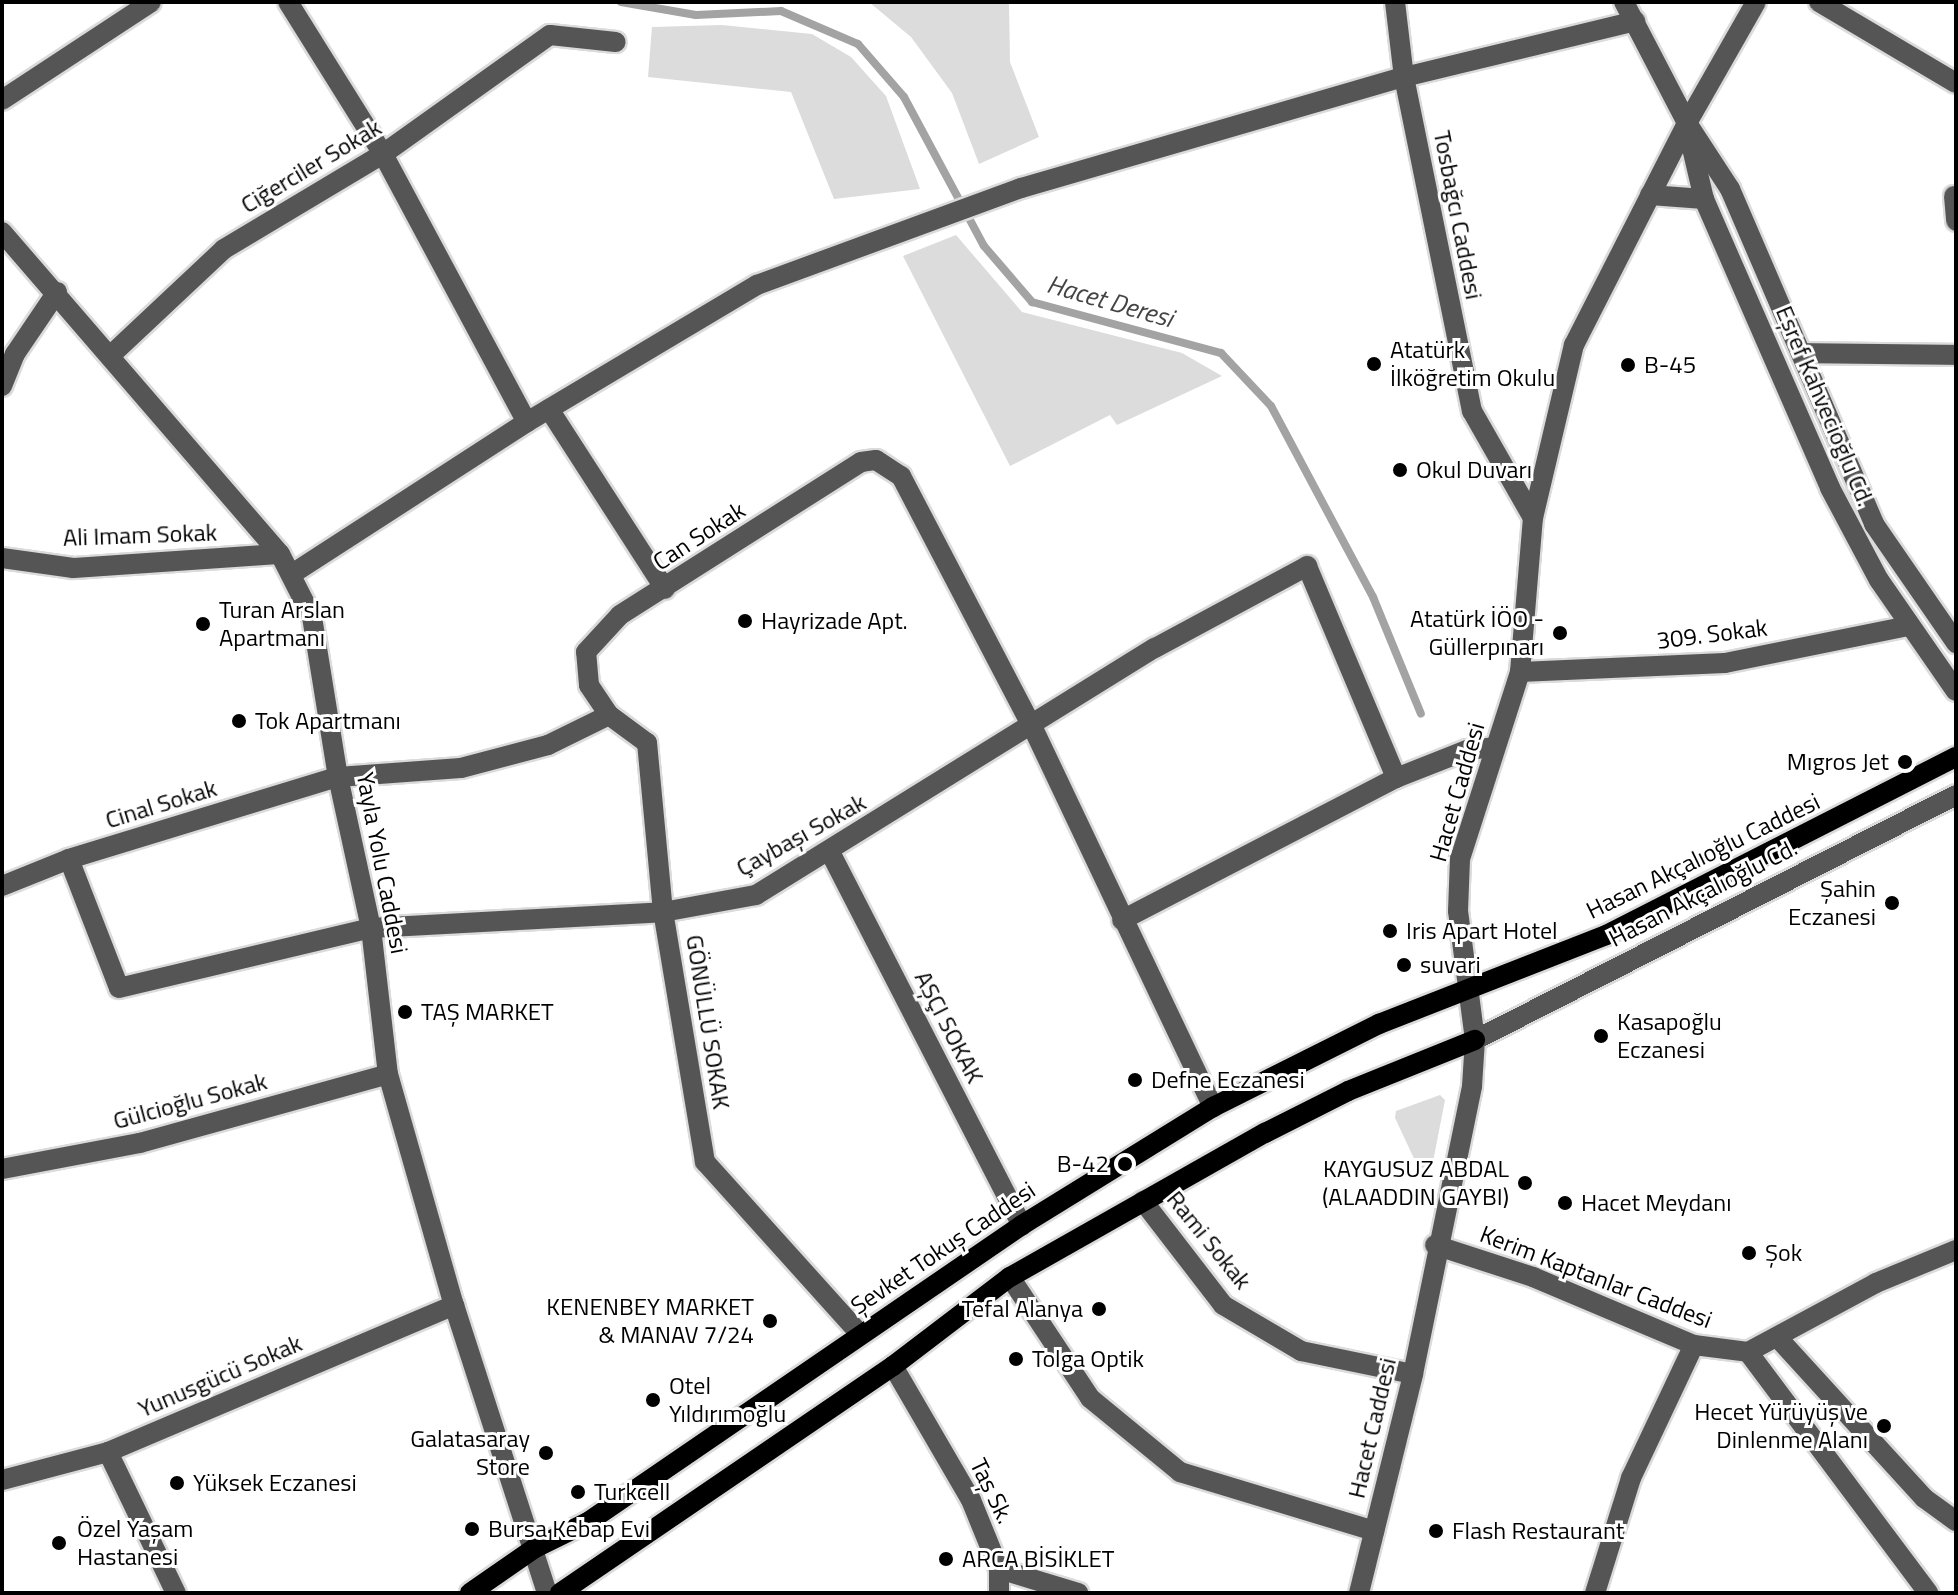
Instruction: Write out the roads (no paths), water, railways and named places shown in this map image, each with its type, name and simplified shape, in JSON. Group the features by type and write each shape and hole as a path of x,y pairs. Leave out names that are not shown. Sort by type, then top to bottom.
{"main road":[{"name":"Hasan Akçalıoğlu Caddesi","path":"1467,987 1606,935 1956,757"},
{"name":"Şevket Tokuş Caddesi","path":"470,1593 535,1548 588,1522 1022,1225 1213,1107 1467,987"},
{"path":"560,1593 893,1366 1010,1277 1143,1201 1348,1091 1475,1040"}],"street":[{"path":"2,100 151,2"},
{"path":"288,2 383,154 527,422"},
{"name":"Tosbağcı Caddesi","path":"1395,2 1404,77 1472,411 1533,518"},
{"name":"Eşref Kahvecioğlu Cd.","path":"1624,2 1687,123 1730,189 1874,524 1956,643"},
{"name":"Hacet Caddesi","path":"1359,1593 1413,1374 1435,1245 1472,1086 1475,1040 1458,911 1460,859 1520,672 1533,518 1574,345 1687,123 1756,2"},
{"path":"1819,2 1956,83"},
{"path":"292,574 527,422 757,285 1021,188 1404,77 1635,21"},
{"name":"Ciğerciler Sokak","path":"110,356 224,249 383,154 550,35 616,42"},
{"name":"Eşref Kahvecioğlu Cd.","path":"1687,123 1704,199 1830,488 1908,626 1956,691"},
{"path":"1650,195 1704,199"},
{"path":"1954,196 1956,221"},
{"name":"Yayla Yolu Caddesi","path":"2,232 57,292 280,554 312,617 338,777 371,928 388,1074 454,1305 535,1548 547,1593"},
{"path":"2,386 15,354 57,292"},
{"path":"1803,353 1956,355"},
{"path":"549,409 665,589"},
{"name":"Can Sokak","path":"589,685 586,652 620,615 861,462 876,460 901,476 1033,728"},
{"name":"Ali Imam Sokak","path":"2,558 73,568 280,554"},
{"name":"Çaybaşı Sokak","path":"69,859 119,988 371,928 663,912 756,895 1033,728 1155,648 1307,566 1396,778"},
{"name":"309. Sokak","path":"1520,672 1725,663 1908,626"},
{"name":"GÖNÜLLÜ SOKAK","path":"589,685 609,715 647,743 663,912 705,1162 860,1334"},
{"name":"Cinal Sokak","path":"2,886 69,859 338,777 461,768 548,745 609,715"},
{"path":"1033,728 1213,1107"},
{"path":"1122,920 1396,778 1467,750 1495,747"},
{"name":"Hasan Akçalıoğlu Cd.","path":"1475,1040 1956,795"},
{"name":"AŞÇI SOKAK","path":"830,852 1022,1225"},
{"name":"Gülcioğlu Sokak","path":"2,1169 140,1143 388,1074"},
{"name":"Rami Sokak","path":"1143,1201 1223,1305 1301,1351 1413,1374"},
{"name":"Kerim Kaptanlar Caddesi","path":"1435,1245 1533,1277 1694,1345 1748,1352"},
{"path":"1928,1593 1748,1352 1876,1283 1956,1250"},
{"path":"1010,1277 1090,1398 1180,1472 1374,1531"},
{"name":"Yunusgücü Sokak","path":"2,1480 108,1452 454,1305"},
{"path":"1778,1338 1924,1498 1956,1521"},
{"path":"1595,1593 1631,1478 1694,1345"},
{"name":"Taş Sk.","path":"893,1366 971,1500 999,1569"},
{"path":"108,1452 176,1593"},
{"path":"999,1593 999,1569 1078,1593"}],"waterway":[{"name":"Hacet Deresi","path":"621,2 696,15 781,11 858,44 904,97 984,246 1032,302 1221,353 1271,406 1373,597 1421,714"}],"place":[{"name":"Atatürk İlköğretim Okulu","path":"1374,364"},
{"name":"B-45","path":"1628,365"},
{"name":"Okul Duvarı","path":"1400,470"},
{"name":"Hayrizade Apt.","path":"745,621"},
{"name":"Turan Arslan Apartmanı","path":"203,624"},
{"name":"Atatürk İÖO - Güllerpınarı","path":"1560,633"},
{"name":"Tok Apartmanı","path":"239,721"},
{"name":"Mıgros Jet","path":"1905,762"},
{"name":"Şahin Eczanesi","path":"1892,903"},
{"name":"Iris Apart Hotel","path":"1390,931"},
{"name":"suvari","path":"1404,965"},
{"name":"TAŞ MARKET","path":"405,1012"},
{"name":"Kasapoğlu Eczanesi","path":"1601,1036"},
{"name":"Defne Eczanesi","path":"1135,1080"},
{"name":"B-42","path":"1125,1164"},
{"name":"KAYGUSUZ ABDAL (ALAADDIN GAYBI)","path":"1525,1183"},
{"name":"Hacet Meydanı","path":"1565,1203"},
{"name":"Şok","path":"1749,1253"},
{"name":"Tefal Alanya","path":"1099,1309"},
{"name":"KENENBEY MARKET & MANAV 7/24","path":"770,1321"},
{"name":"Tolga Optik","path":"1016,1359"},
{"name":"Otel Yıldırımoğlu","path":"653,1400"},
{"name":"Hecet Yürüyüş ve Dinlenme Alanı","path":"1884,1426"},
{"name":"Galatasaray Store","path":"546,1453"},
{"name":"Yüksek Eczanesi","path":"177,1483"},
{"name":"Turkcell","path":"578,1492"},
{"name":"Bursa Kebap Evi","path":"472,1529"},
{"name":"Flash Restaurant","path":"1436,1531"},
{"name":"Özel Yaşam Hastanesi","path":"59,1543"},
{"name":"ARCA BİSİKLET","path":"946,1559"}]}
